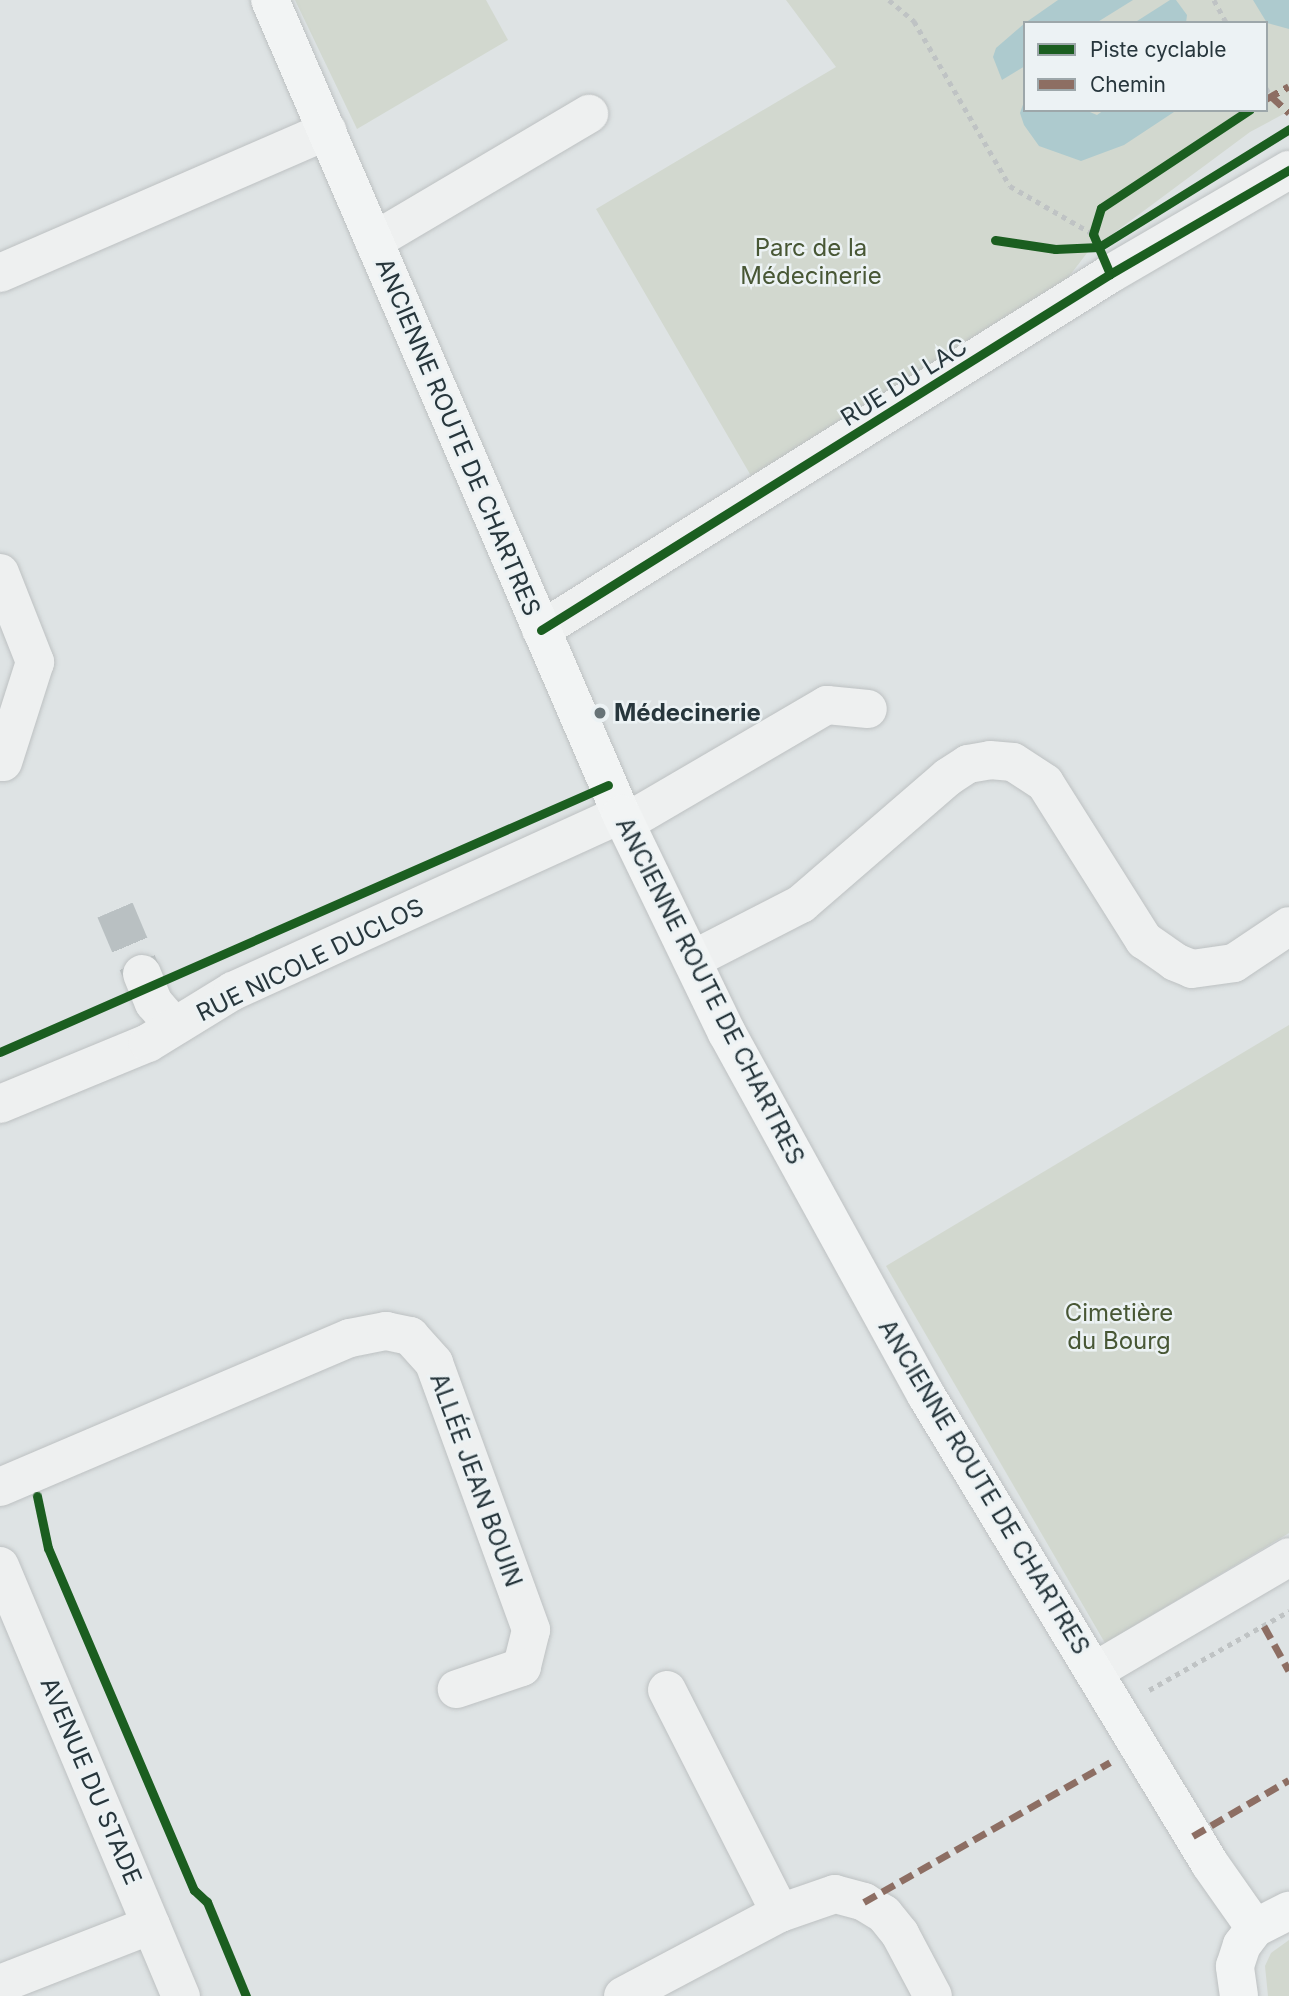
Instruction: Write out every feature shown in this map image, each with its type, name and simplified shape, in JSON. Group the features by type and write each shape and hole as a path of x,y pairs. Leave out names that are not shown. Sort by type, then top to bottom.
{"main road":[{"name":"ANCIENNE ROUTE DE CHARTRES","path":"270,0 623,818 692,960 862,1284 1210,1864 1255,1928"},
{"path":"1239,1996 1235,1966 1242,1945 1255,1928 1289,1911"}],"street":[{"path":"374,241 589,114"},
{"path":"0,273 327,131"},
{"name":"RUE DU LAC","path":"541,630 1110,274 1289,170"},
{"path":"0,573 35,662 3,762"},
{"name":"RUE NICOLE DUCLOS","path":"0,1104 148,1043 233,991 623,818 827,705 868,709"},
{"path":"692,960 801,904 948,777 968,765 990,760 1013,762 1045,783 1144,940 1175,962 1192,969 1234,963 1289,926"},
{"path":"142,974 154,1003 174,1026"},
{"name":"ALLÉE JEAN BOUIN","path":"0,1487 350,1338 386,1331 410,1336 434,1363 531,1630 522,1667 457,1689"},
{"path":"1095,1671 1289,1557"},
{"name":"AVENUE DU STADE","path":"0,1566 181,1996"},
{"path":"667,1690 780,1913"},
{"path":"623,1996 780,1913 835,1894 864,1902 884,1914 900,1934 933,1996"},
{"path":"0,1984 151,1924"}],"path":[{"path":"889,0 914,21 1010,186 1094,234"},
{"path":"1214,0 1226,21"},
{"path":"1268,91 1271,96"},
{"path":"1141,1702 1146,1691 1289,1611"}],"green space":[{"path":"295,0 486,0 508,40 357,129"},
{"name":"Parc de la Médecinerie","path":"786,0 1289,0 1289,111 1250,132 1087,253 1064,283 754,481 596,209 836,67"},
{"name":"Cimetière du Bourg","path":"1289,1025 1289,1533 1105,1643 886,1266"},
{"path":"1289,1940 1289,1996 1268,1996 1265,1966 1271,1953"}],"water":[{"path":"1058,0 1133,0 1099,21 1028,21"},
{"path":"1170,0 1176,0 1187,15 1186,21 1137,21"},
{"path":"1253,0 1289,0 1289,29 1266,21"},
{"path":"1023,25 1023,67 1002,80 993,57 996,48"},
{"path":"1023,105 1023,112 1090,112 1097,115 1101,112 1174,112 1124,145 1081,161 1039,146 1024,125 1020,113"}],"tunnel":[{"path":"115,910 142,974"}],"marked path":[{"path":"1268,98 1289,86"},
{"path":"1271,96 1289,113"},
{"path":"1264,1626 1289,1671"},
{"path":"864,1902 1110,1762"},
{"path":"1193,1836 1289,1780"}],"cycle path":[{"path":"1110,274 1093,234 1101,208 1246,112"},
{"path":"995,240 1055,249 1099,247 1289,129"},
{"path":"541,630 1110,274 1289,170"},
{"path":"0,1052 608,785"},
{"path":"37,1496 48,1548 194,1890 207,1902 246,1996"}],"place":[{"name":"Médecinerie","path":"600,713"}]}
